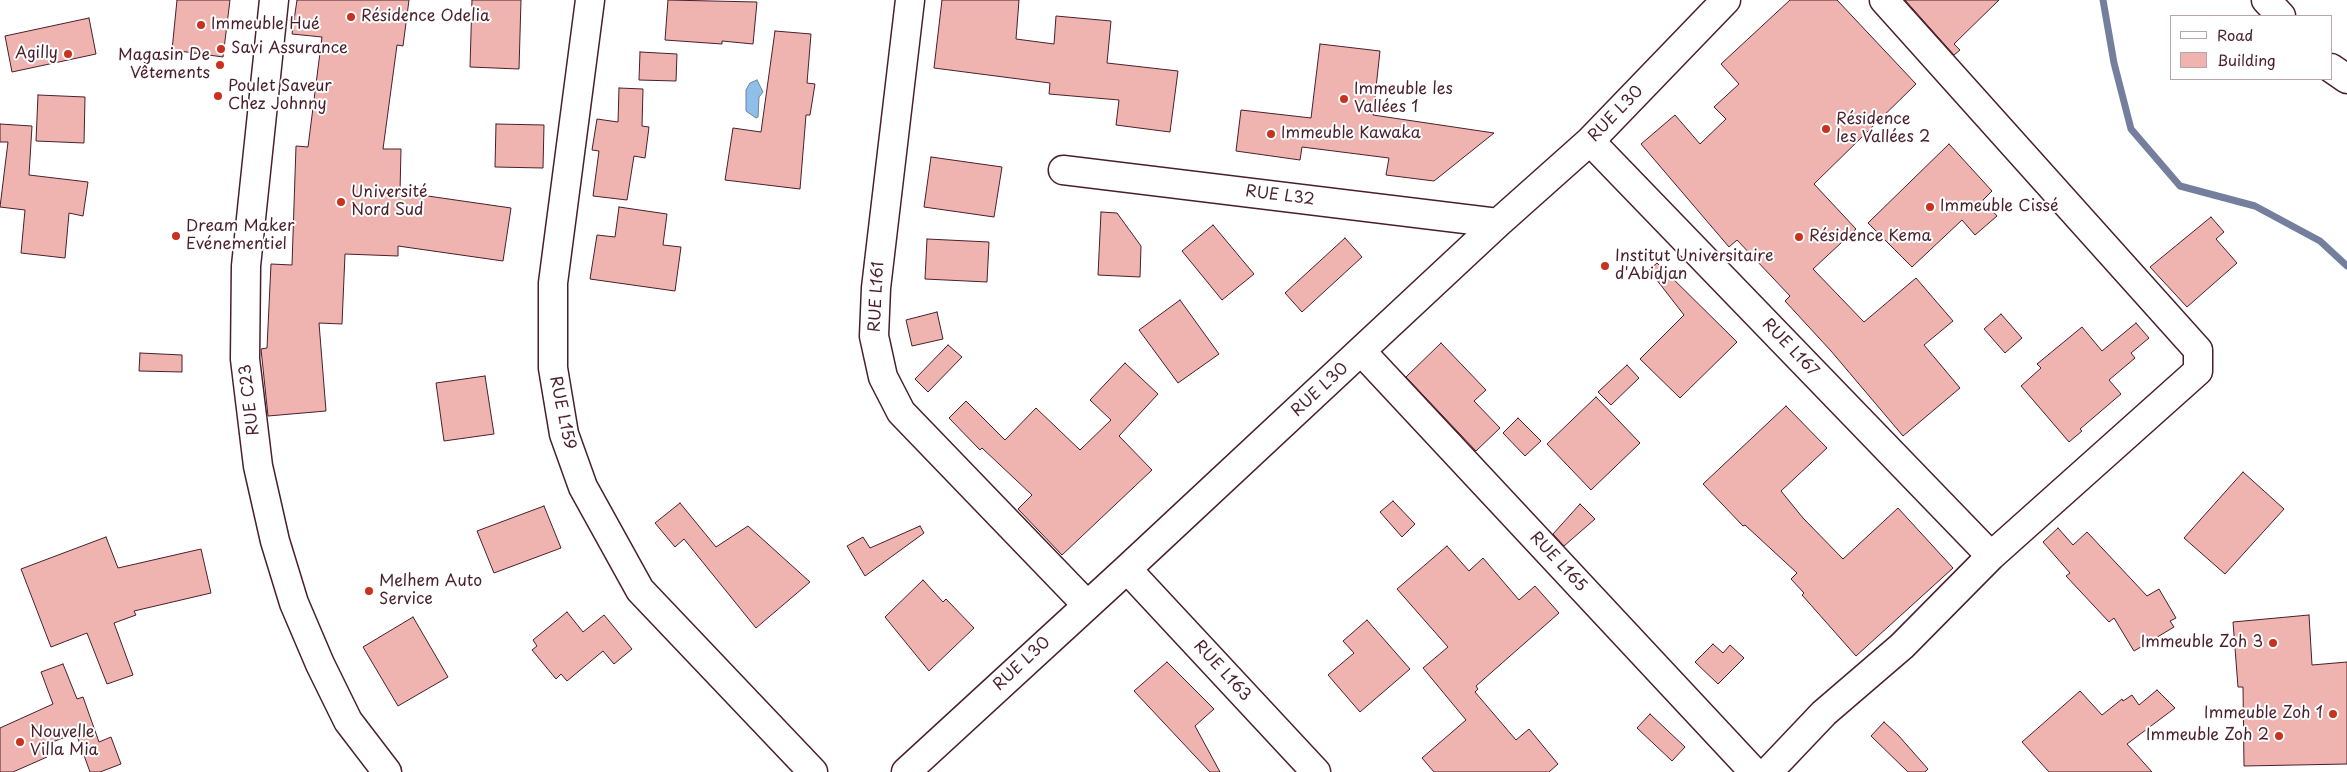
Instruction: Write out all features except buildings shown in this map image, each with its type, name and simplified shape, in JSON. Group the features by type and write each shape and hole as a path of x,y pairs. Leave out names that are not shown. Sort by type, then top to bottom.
{"street":[{"name":"RUE C23","path":"274,0 246,266 245,359 258,466 275,541 294,603 348,721 387,772"},
{"name":"RUE L159","path":"590,0 553,283 553,368 564,434 583,487 640,590 813,772"},
{"name":"RUE L161","path":"910,0 876,288 874,336 883,377 901,412 1086,605"},
{"name":"RUE L30","path":"906,772 1086,605 1127,570 1498,223 1590,141 1726,0"},
{"path":"1768,772 1824,713 1902,646 1991,556 2198,371 2198,350 1884,0"},
{"path":"2266,0 2280,15"},
{"path":"2332,69 2347,79"},
{"name":"RUE L167","path":"1590,141 1991,556"},
{"name":"RUE L32","path":"1063,170 1498,223"},
{"name":"RUE L165","path":"1361,351 1754,772"},
{"name":"RUE L163","path":"1127,570 1316,772"}],"water":[{"path":"757,80 763,92 759,97 758,117 756,118 746,111 746,90 750,83"}],"waterway":[{"path":"2103,0 2114,63 2131,129 2180,186 2255,206 2320,241 2347,266"}],"place":[{"name":"Résidence Odelia","path":"351,17"},
{"name":"Immeuble Hué","path":"201,25"},
{"name":"Savi Assurance","path":"221,49"},
{"name":"Agilly","path":"68,54"},
{"name":"Magasin De Vêtements","path":"220,65"},
{"name":"Poulet Saveur Chez Johnny","path":"218,96"},
{"name":"Immeuble les Vallées 1","path":"1344,99"},
{"name":"Résidence les Vallées 2","path":"1826,129"},
{"name":"Immeuble Kawaka","path":"1271,134"},
{"name":"Université Nord Sud","path":"341,202"},
{"name":"Immeuble Cissé","path":"1930,207"},
{"name":"Dream Maker Evénementiel","path":"176,236"},
{"name":"Résidence Kema","path":"1799,237"},
{"name":"Institut Universitaire d'Abidjan","path":"1605,266"},
{"name":"Melhem Auto Service","path":"369,591"},
{"name":"Immeuble Zoh 3","path":"2273,643"},
{"name":"Immeuble Zoh 1","path":"2333,714"},
{"name":"Immeuble Zoh 2","path":"2279,736"},
{"name":"Nouvelle Villa Mia","path":"20,742"}]}
